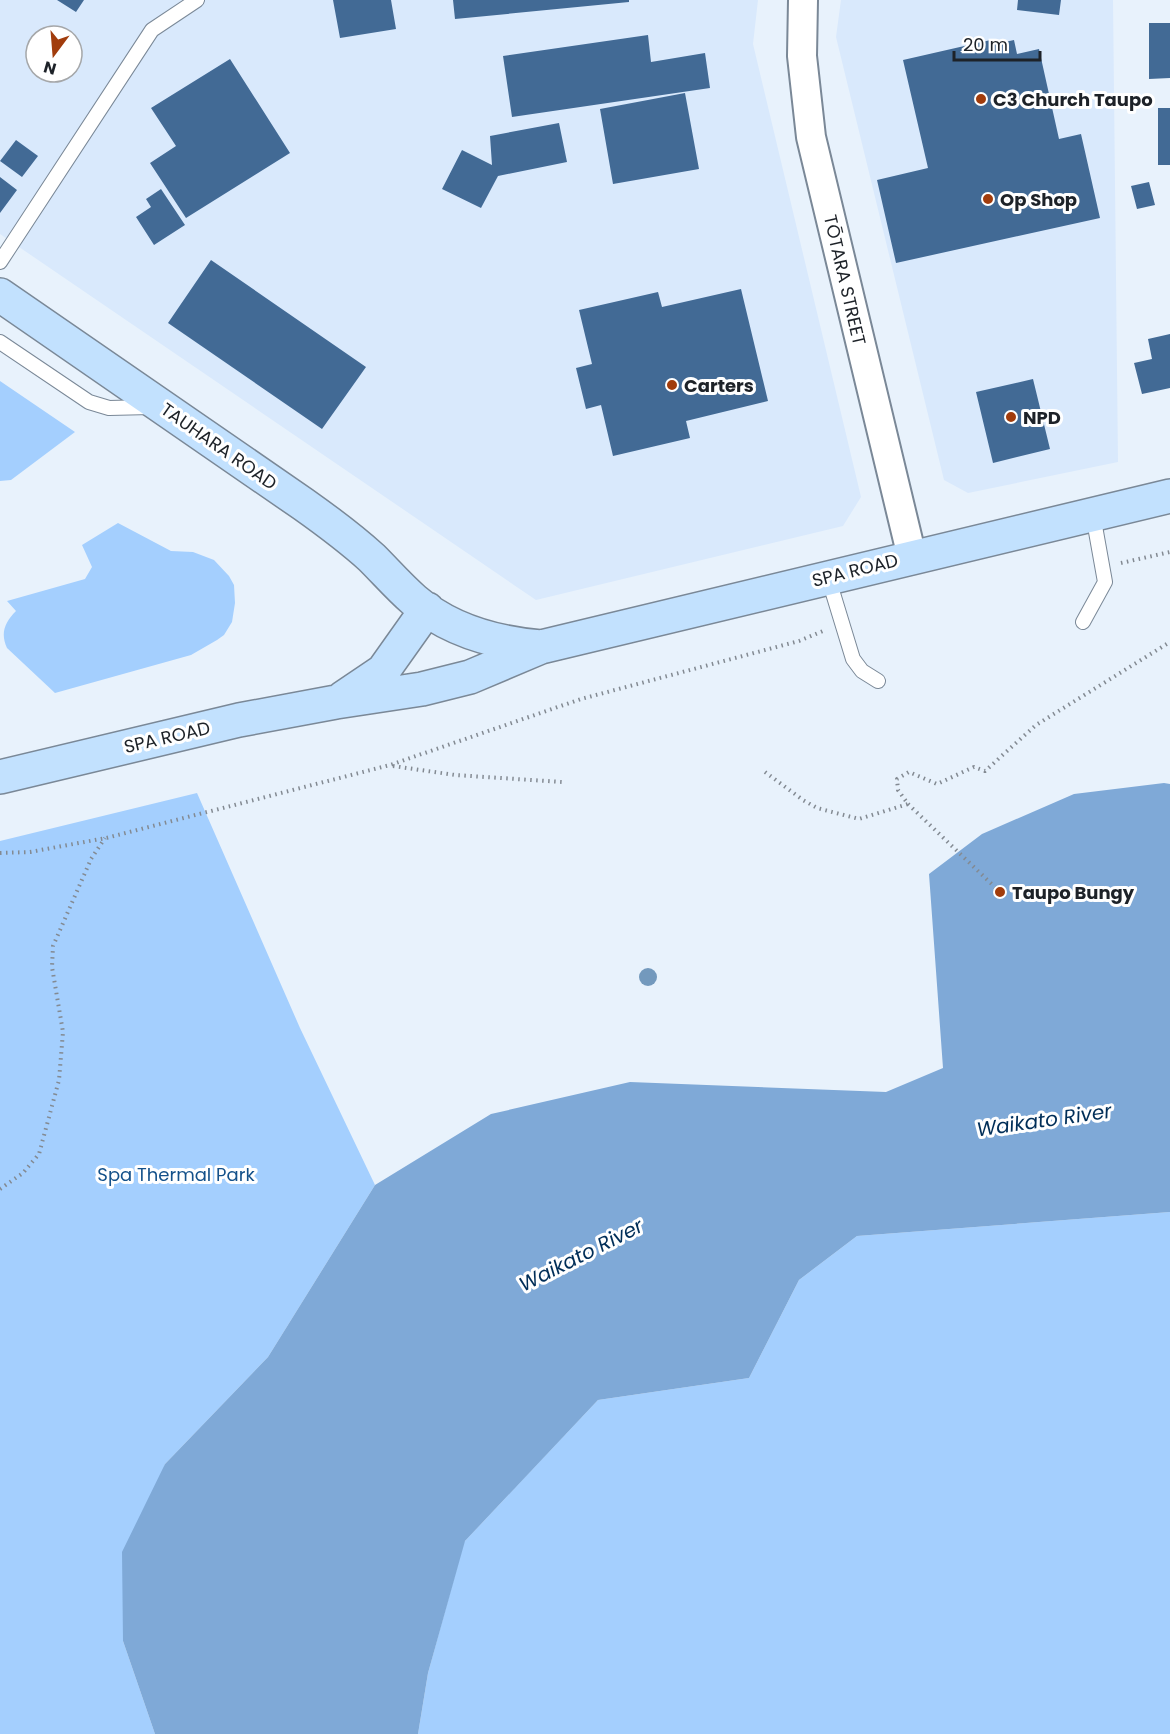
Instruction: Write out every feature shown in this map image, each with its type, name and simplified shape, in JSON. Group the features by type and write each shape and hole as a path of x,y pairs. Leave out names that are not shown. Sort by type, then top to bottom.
{"main road":[{"name":"TAUHARA ROAD","path":"0,295 346,536 397,585 427,609"},
{"name":"SPA ROAD","path":"0,777 239,720 422,689 470,676 541,647 1170,496"},
{"name":"SPA ROAD","path":"336,702 383,671 427,609 467,632 513,644 541,647"}],"street":[{"name":"TŌTARA STREET","path":"803,0 802,56 811,137 912,557"}],"lane":[{"path":"0,262 152,30 197,0"},
{"path":"0,342 89,402 109,408 163,407"},
{"path":"1083,622 1105,582 1093,514"},
{"path":"828,577 853,659 862,671 878,681"}],"path":[{"path":"1119,563 1170,552"},
{"path":"0,853 30,852 106,838 390,765 580,699 799,641 822,632"},
{"path":"1000,892 908,804 898,790 897,779 909,772 937,784 974,767 985,771 1036,725 1170,642"},
{"path":"390,765 455,775 562,782"},
{"path":"765,772 817,808 859,819 908,804"},
{"path":"0,1189 23,1173 39,1154 59,1080 63,1032 52,967 52,946 91,859 106,838"}],"shaded area":[{"path":"0,0 758,0 753,44 861,497 843,526 536,600 0,234"},
{"path":"841,0 1113,0 1118,462 968,493 944,480 836,37"}],"green space":[{"path":"0,381 75,432 11,480 0,481"},
{"path":"118,523 171,551 193,552 214,560 234,585 235,603 232,622 224,635 191,655 55,693 7,648 4,637 5,628 16,611 7,601 85,579 92,567 82,545"},
{"name":"Spa Thermal Park","path":"197,793 300,1028 375,1185 268,1357 165,1464 123,1641 155,1734 0,1734 0,841"},
{"path":"1170,1212 1170,1734 418,1734 428,1673 464,1542 598,1400 749,1378 799,1280 857,1236"}],"water":[{"name":"Waikato River","path":"1170,784 1170,1212 857,1236 799,1280 749,1378 598,1400 465,1541 428,1673 418,1734 155,1734 123,1641 122,1552 165,1464 268,1357 375,1185 491,1114 630,1082 886,1092 943,1068 929,874 982,834 1074,794"}],"building":[{"path":"57,0 84,0 76,12"},
{"path":"333,0 391,0 396,29 340,38"},
{"path":"453,0 629,0 629,2 455,19"},
{"path":"1018,0 1061,0 1059,15 1017,10"},
{"path":"1149,23 1170,23 1170,78 1149,79"},
{"path":"648,35 651,62 705,53 710,88 512,117 503,56"},
{"path":"995,39 996,44 1014,40 1017,54 1039,49 1059,139 1081,134 1100,218 896,263 877,180 928,168 903,60"},
{"path":"230,59 290,153 186,218 150,163 176,146 151,108"},
{"path":"685,93 699,169 613,184 600,109"},
{"path":"1158,108 1170,108 1170,165 1158,165"},
{"path":"559,123 567,162 498,176 481,208 442,189 462,150 492,165 490,136"},
{"path":"16,140 38,156 22,177 0,161"},
{"path":"0,177 17,190 0,213"},
{"path":"1149,182 1155,205 1137,209 1131,186"},
{"path":"161,189 185,225 154,245 136,217 151,207 146,199"},
{"path":"211,260 366,367 322,429 168,323"},
{"name":"Carters","path":"741,289 768,401 686,421 690,438 613,456 601,405 586,409 576,368 592,364 579,310 658,292 662,307"},
{"path":"1170,334 1170,388 1142,394 1134,363 1152,359 1148,339"},
{"path":"1033,379 1050,449 993,463 976,392"}],"place":[{"name":"C3 Church Taupo","path":"981,99"},
{"name":"Op Shop","path":"988,199"},
{"name":"Carters","path":"672,385"},
{"name":"NPD","path":"1011,417"},
{"name":"Taupo Bungy","path":"1000,892"}]}
